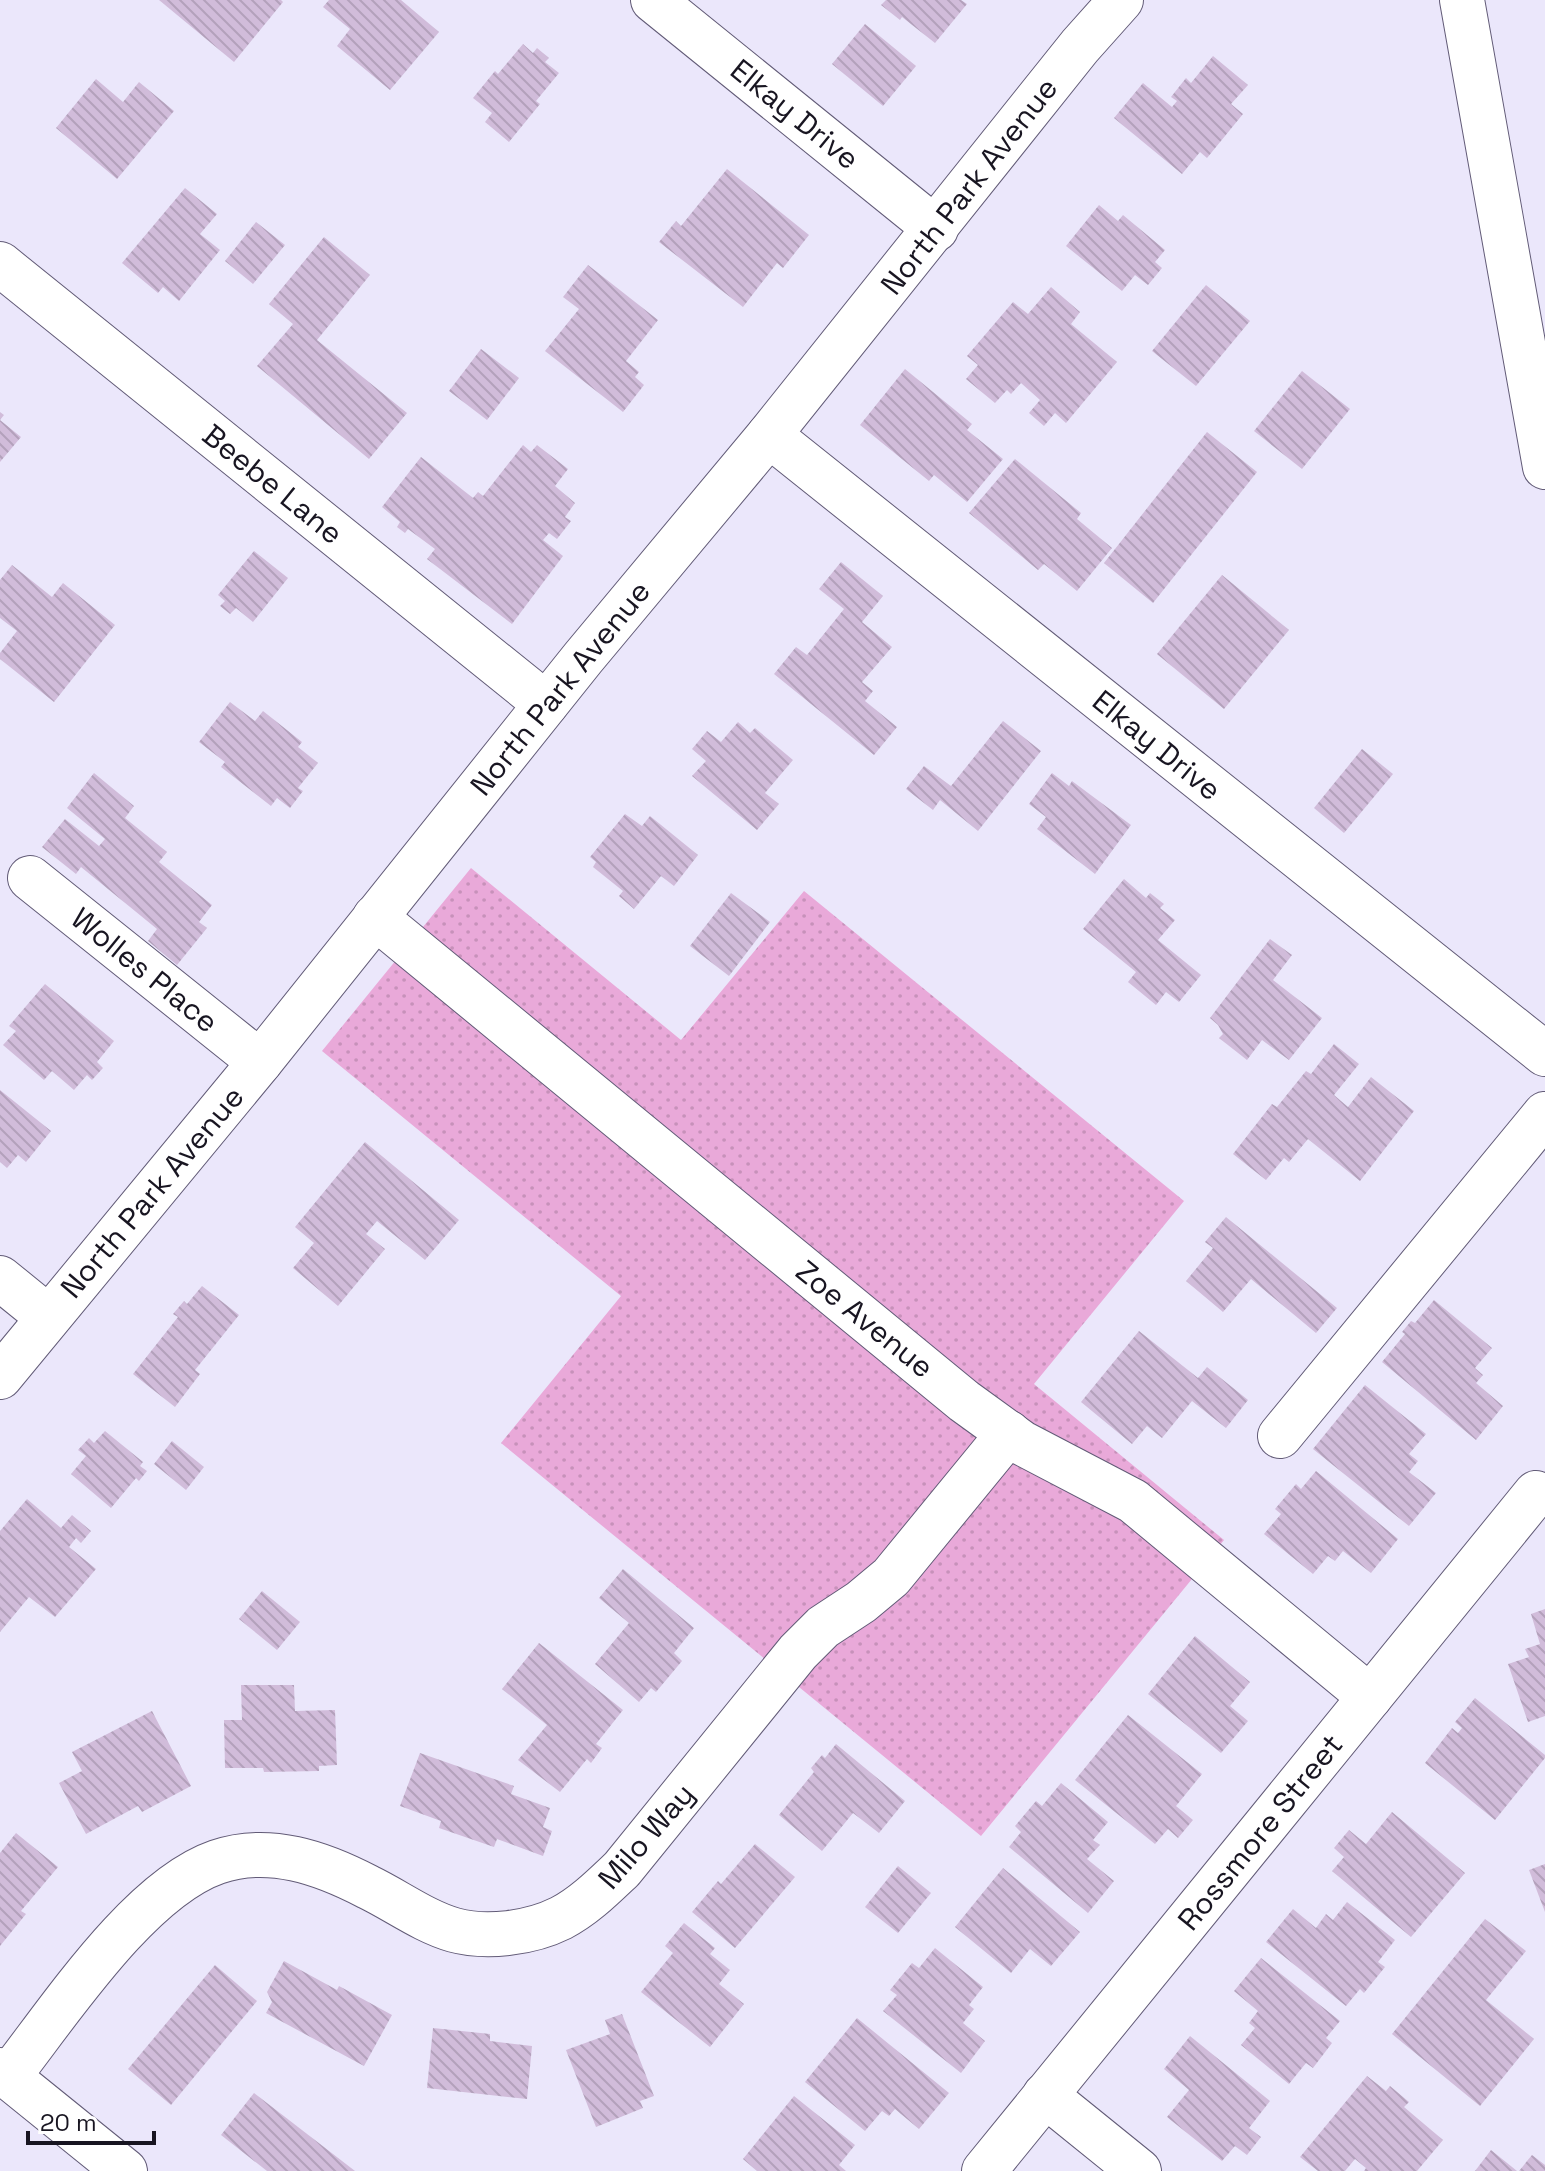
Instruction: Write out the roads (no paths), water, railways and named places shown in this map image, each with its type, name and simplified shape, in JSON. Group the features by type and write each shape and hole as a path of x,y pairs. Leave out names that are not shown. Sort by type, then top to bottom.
{"street":[{"name":"Elkay Drive","path":"653,0 936,229"},
{"name":"North Park Avenue","path":"0,1377 260,1062 546,704 769,435 1080,46 1121,0"},
{"path":"1456,10 1545,467"},
{"name":"Beebe Lane","path":"0,264 546,704"},
{"name":"Elkay Drive","path":"769,435 1545,1054"},
{"name":"Wolles Place","path":"30,878 260,1062"},
{"name":"Zoe Avenue","path":"375,917 952,1391 1022,1443 1133,1501 1370,1697"},
{"path":"1280,1436 1545,1114"},
{"path":"0,1278 48,1317"},
{"name":"Milo Way","path":"4,2073 131,1923 182,1881 217,1862 250,1856 292,1856 324,1866 419,1916 456,1931 504,1933 527,1930 560,1918 593,1897 622,1869 798,1652 823,1627 891,1577 1009,1433"},
{"name":"Rossmore Street","path":"984,2171 1536,1493"},
{"path":"4,2073 125,2171"},
{"path":"1045,2095 1139,2171"}]}
